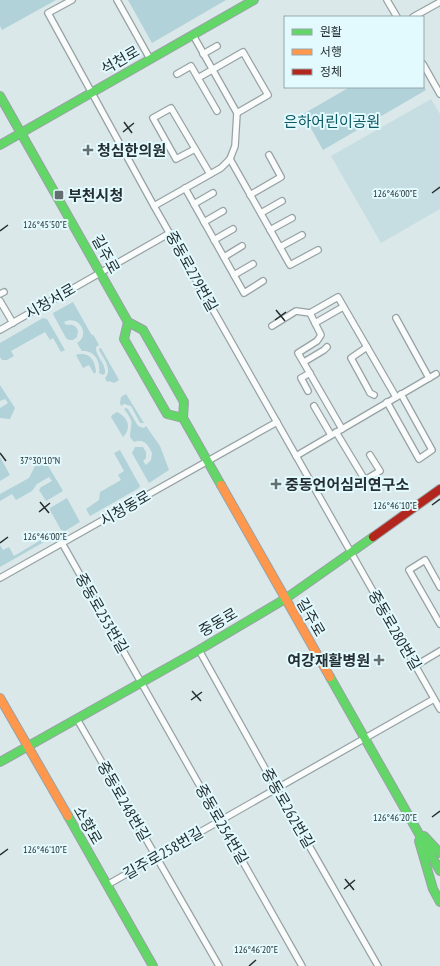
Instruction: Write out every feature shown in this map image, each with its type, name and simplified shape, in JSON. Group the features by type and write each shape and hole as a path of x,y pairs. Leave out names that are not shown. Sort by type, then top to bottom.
{"street":[{"name":"중동로279번길","path":"72,0 48,13 154,206 350,552"},
{"path":"117,0 150,59"},
{"name":"석천로","path":"0,145 254,0"},
{"path":"387,0 395,16"},
{"path":"415,16 440,2"},
{"path":"154,206 221,168 230,159 235,146 237,113 193,35"},
{"path":"203,54 217,46"},
{"path":"198,78 243,52 268,96 237,113"},
{"path":"177,74 191,66 217,112"},
{"path":"424,66 440,94"},
{"name":"길주로","path":"0,96 128,322 142,330 184,402 183,418 440,871"},
{"path":"195,149 176,159 152,118 171,108 210,174"},
{"path":"250,195 281,177 269,155"},
{"path":"230,159 290,265 318,250"},
{"path":"184,188 244,292 264,281"},
{"path":"194,204 213,193"},
{"path":"260,212 282,201"},
{"path":"204,222 223,211"},
{"path":"270,230 292,218"},
{"path":"214,240 233,229"},
{"name":"시청서로","path":"0,330 170,233"},
{"path":"280,247 302,235"},
{"path":"224,257 242,246"},
{"path":"234,275 253,264"},
{"path":"272,326 296,311 310,313 338,297 367,347 432,450 419,459 387,402"},
{"path":"0,301 13,323"},
{"path":"315,323 344,307"},
{"path":"310,313 321,334 317,341 298,352 342,429"},
{"path":"396,318 429,378"},
{"path":"128,322 124,340 167,414 183,418"},
{"path":"304,362 324,350 326,347"},
{"path":"367,347 351,358 370,393 374,395"},
{"path":"308,391 301,378 310,373"},
{"path":"296,456 436,374"},
{"path":"314,406 365,480 380,471 370,455"},
{"name":"시청동로","path":"0,578 207,460 277,422"},
{"name":"중동로","path":"0,762 199,650 285,599 440,489"},
{"name":"중동로253번길","path":"62,543 141,682"},
{"name":"중동로280번길","path":"350,552 440,709"},
{"path":"440,587 425,560 409,570 440,624"},
{"name":"중동로262번길","path":"199,650 378,966"},
{"path":"415,666 440,652"},
{"name":"중동로254번길","path":"141,682 302,966"},
{"name":"소향로","path":"0,698 153,966"},
{"name":"길주로258번길","path":"107,885 434,699"},
{"name":"중동로248번길","path":"77,718 219,966"},
{"name":"길주로","path":"416,829 440,853"},
{"name":"길주로","path":"416,829 433,889 440,902"}],"shaded area":[{"path":"431,99 440,114 440,209 381,243 331,156"}],"green space":[{"path":"0,0 56,0 2,30 0,26"},
{"path":"128,0 226,0 152,43"},
{"name":"은하어린이공원","path":"424,87 426,90 323,150 303,114 348,88 424,88"},
{"path":"73,302 99,345 96,347 96,350 105,369 105,373 103,375 99,373 99,364 96,357 90,352 82,351 77,343 83,335 81,326 74,321 69,320 64,322 66,325 75,326 78,331 77,337 73,340 69,340 66,338 54,316 53,313"},
{"path":"43,318 47,319 65,350 61,352 53,338 50,340 45,332 11,351 14,356 7,360 2,360 0,357 0,343"},
{"path":"100,348 119,380 114,383 109,381 107,382 105,378 108,368 99,350"},
{"path":"76,355 87,355 92,358 96,372 94,374 89,365 83,368"},
{"path":"0,385 15,408 10,419 0,418 0,408 8,403 5,399 0,401"},
{"path":"126,394 144,423 140,423 131,406 124,404 121,406 121,397"},
{"path":"126,408 138,426 144,428 146,426 160,446 169,470 149,483 132,453 135,447 143,447 146,452 146,458 143,461 146,465 151,460 152,453 143,441 134,442 130,437 132,423 130,417 124,409"},
{"path":"117,412 124,417 128,423 126,434 123,437 111,417"},
{"path":"120,450 140,486 139,488 90,516 86,509 99,500 100,492 121,480 118,475 124,471 114,453"},
{"path":"0,457 10,475 0,481"},
{"path":"47,464 63,491 46,501 39,490 41,487 52,481 49,477 37,484 32,491 16,500 12,494 0,501 0,494 29,478 35,466"},
{"path":"67,498 80,522 65,531 61,530 50,508"},
{"path":"51,534 51,538 0,567 0,545 3,550 9,547 14,556"}],"traffic: fast":[{"path":"0,145 254,0"},
{"path":"0,96 128,322 143,330 184,402 183,418 221,485"},
{"path":"128,322 124,339 167,414 183,418"},
{"path":"0,762 199,650 285,599 373,537"},
{"path":"330,677 440,871"},
{"path":"68,816 153,966"},
{"path":"424,836 440,853"},
{"path":"419,841 433,889 440,902"}],"traffic: slow":[{"path":"221,485 330,677"},
{"path":"0,698 68,816"}],"traffic: jam":[{"path":"373,537 440,489"}],"place":[{"name":"청심한의원","path":"88,150"},
{"name":"부천시청","path":"59,195"},
{"name":"중동언어심리연구소","path":"276,484"},
{"name":"여강재활병원","path":"379,660"}]}
